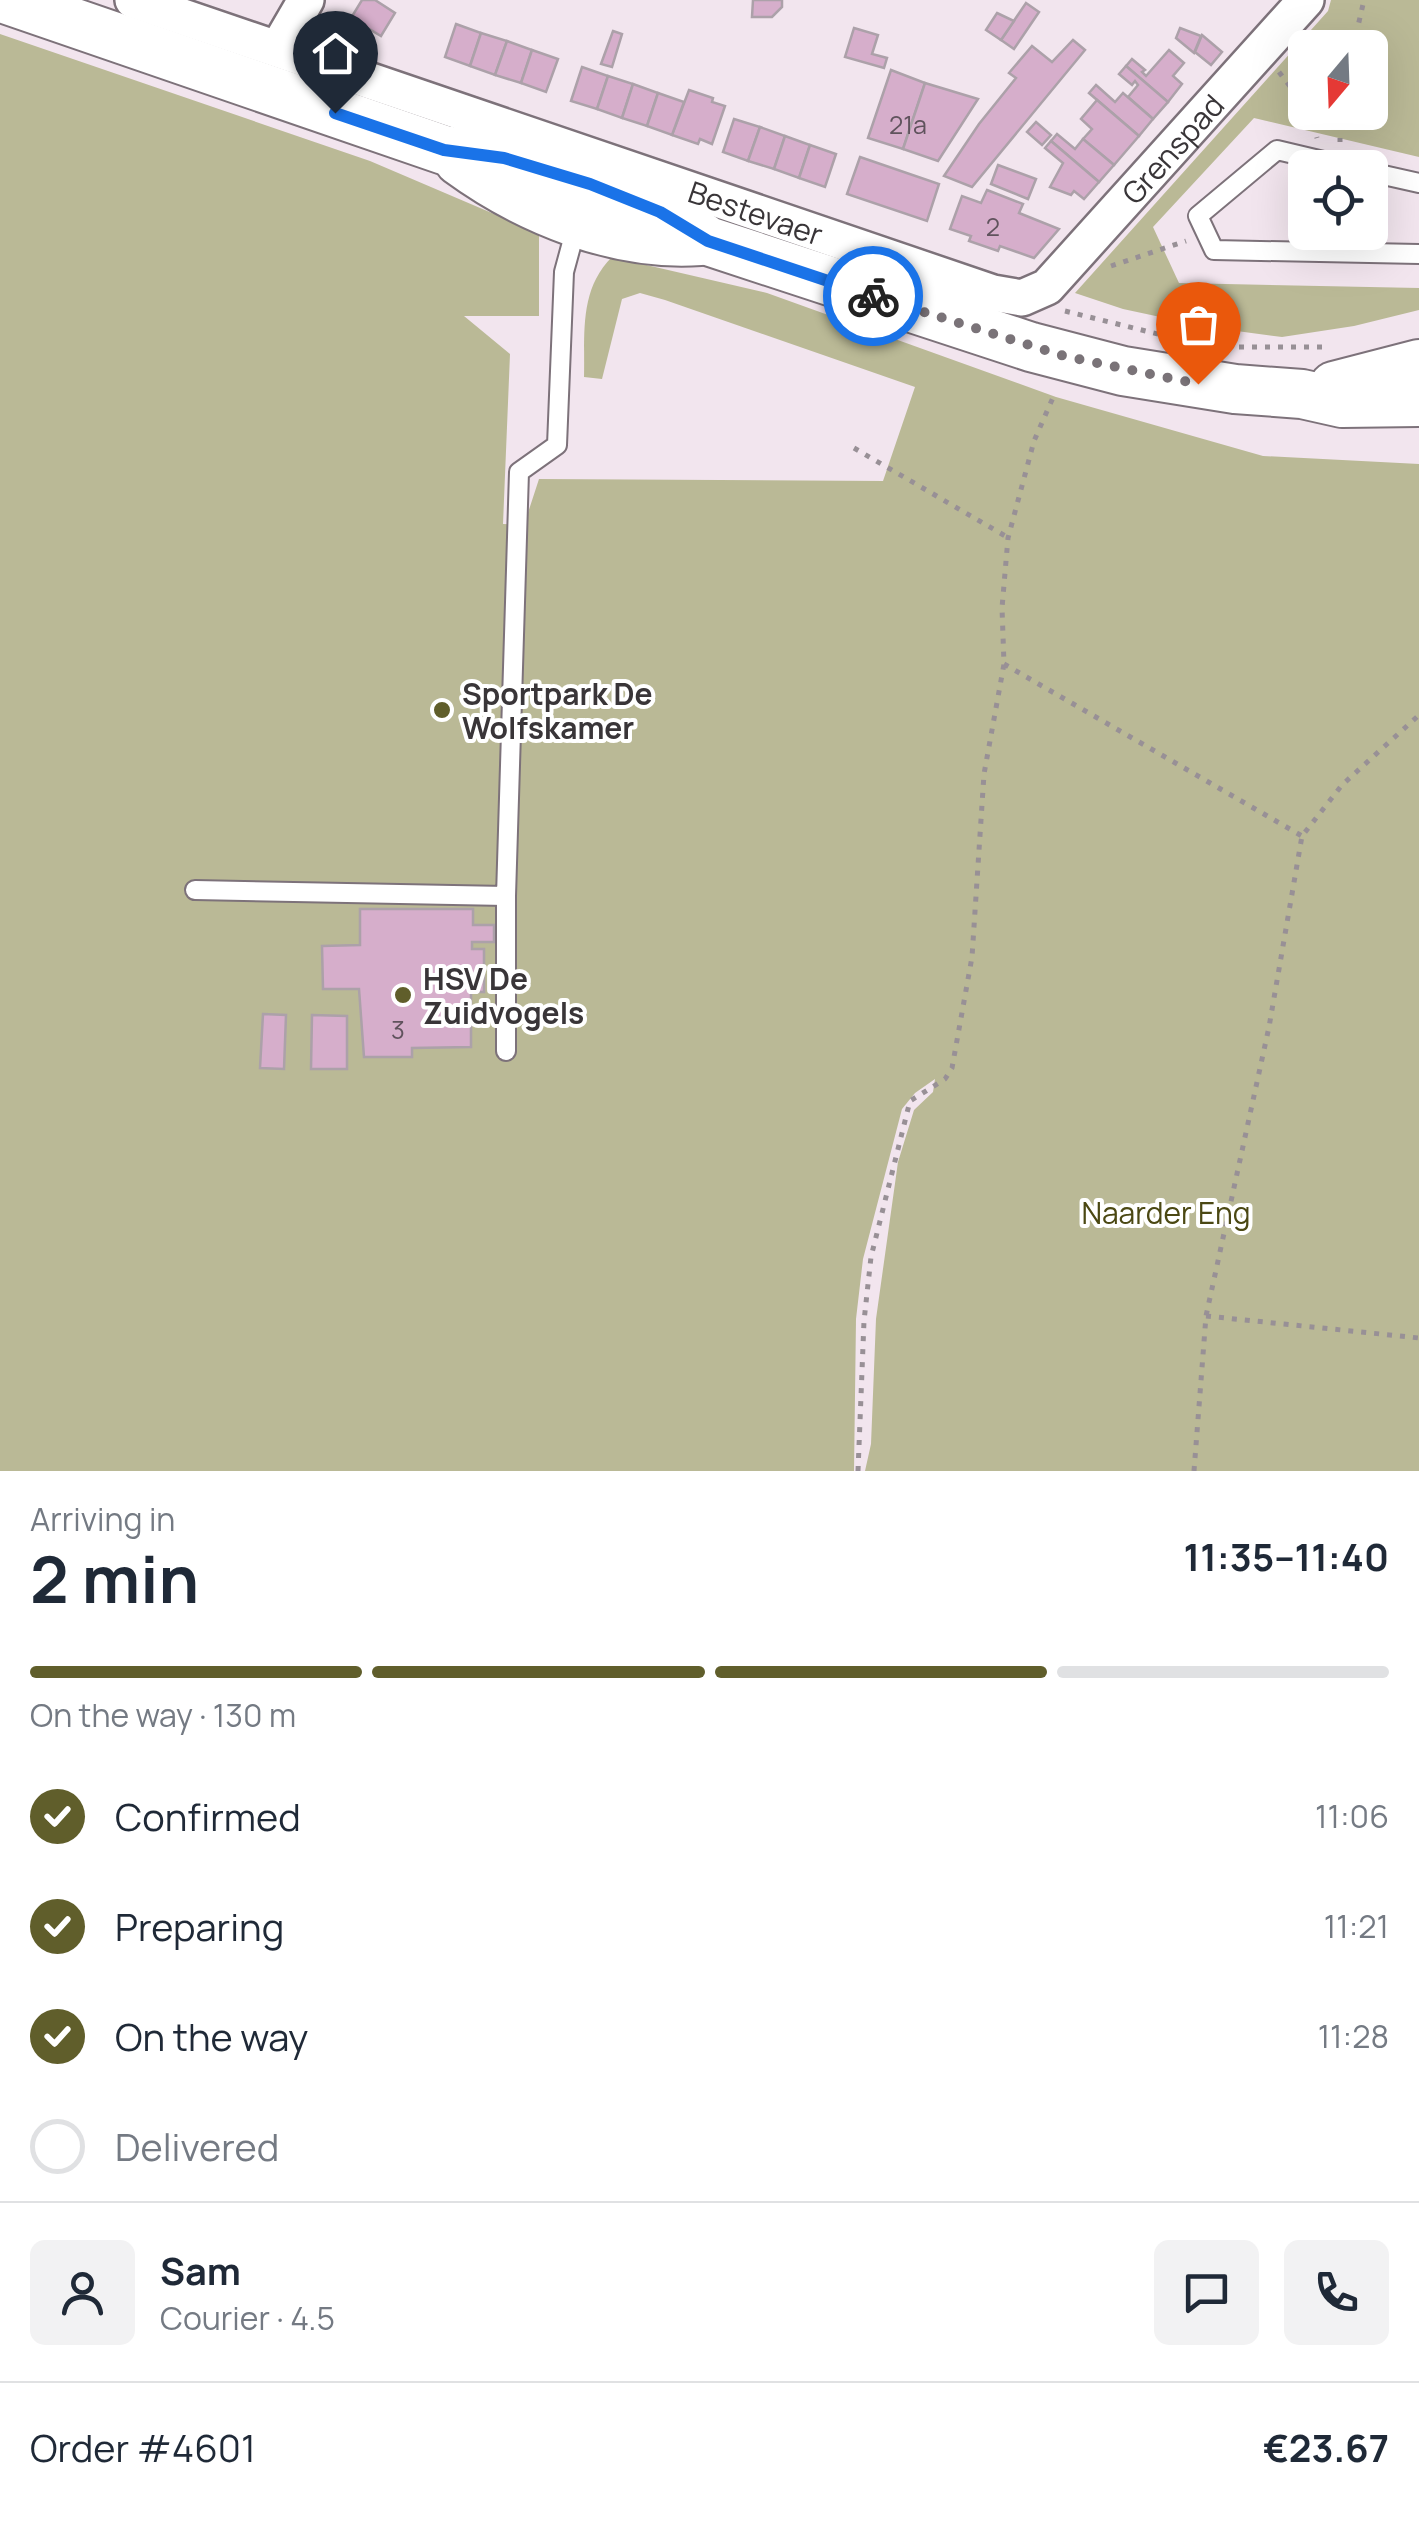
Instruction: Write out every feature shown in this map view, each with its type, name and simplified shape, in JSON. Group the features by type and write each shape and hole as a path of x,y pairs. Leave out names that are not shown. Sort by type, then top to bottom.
{"main road":[{"name":"Bestevaer","path":"8,0 444,150 504,158 584,203 668,215 708,241 1064,356 1179,381 1302,394 1342,403 1419,402"},
{"name":"Bestevaer","path":"1302,394 1419,364"}],"street":[{"name":"Bestevaer","path":"132,0 993,294 1022,298 1042,290"},
{"path":"278,48 306,0"},
{"name":"Grenspad","path":"1042,290 1306,0"}],"lane":[{"path":"1288,153 1277,150 1198,216 1214,250 1419,254"},
{"path":"1388,176 1419,183"},
{"path":"506,1051 506,896 519,472 557,445 564,272 584,203"},
{"path":"195,890 506,896"}],"path":[{"path":"1357,30 1364,0"},
{"path":"1262,50 1288,84"},
{"path":"1042,290 1206,234"},
{"path":"1073,315 1174,338"},
{"path":"1223,346 1310,349 1340,344"},
{"path":"858,1471 864,1320 871,1257 910,1100 945,1079 952,1068 972,957 984,774 1004,664 1002,608 1008,538 1034,441 1058,386"},
{"path":"854,448 1008,538"},
{"path":"1004,664 1302,836"},
{"path":"1194,1471 1206,1316 1269,1027 1302,836 1342,784 1419,715"},
{"path":"1206,1316 1419,1338"}],"green space":[{"path":"1331,0 1419,0 1419,157 1305,130 1388,130 1388,30 1311,30 1328,11"},
{"name":"Naarder Eng","path":"0,34 370,161 539,233 539,316 464,316 510,354 503,524 524,525 539,479 883,481 915,387 665,300 640,293 622,299 602,379 584,377 589,298 601,270 612,257 767,293 1056,397 1263,456 1419,464 1419,1471 865,1471 871,1444 876,1319 898,1162 914,1110 933,1092 935,1079 915,1093 902,1109 863,1259 856,1319 854,1471 0,1471"},
{"path":"1288,56 1288,126 1254,118 1153,227 1179,283 1419,288 1419,310 1354,326 1282,337 1207,327 1123,309 1075,293"}],"building":[{"path":"362,0 375,0 395,13 381,36 351,18"},
{"path":"753,0 782,0 782,7 772,17 752,17"},
{"path":"1026,3 1039,12 1014,49 1001,40"},
{"path":"997,13 1014,21 1001,40 986,30"},
{"path":"456,24 481,33 470,66 445,57"},
{"path":"854,28 878,35 872,54 887,58 884,68 845,57"},
{"path":"1180,28 1201,36 1194,53 1176,38"},
{"path":"613,31 622,34 612,67 601,64"},
{"path":"481,33 507,41 495,75 470,66"},
{"path":"1202,35 1222,52 1211,65 1195,52"},
{"path":"1073,40 1085,50 972,187 944,176 1016,78 1009,73 1032,46 1052,62"},
{"path":"507,41 532,50 521,83 495,75"},
{"path":"532,50 558,59 546,92 521,83"},
{"path":"1169,50 1184,63 1173,76 1182,84 1168,102 1126,66 1132,59 1145,70 1142,72 1146,76"},
{"path":"1126,66 1168,102 1153,119 1128,97 1138,85 1135,81 1132,85 1119,74"},
{"path":"582,67 608,76 597,109 571,101"},
{"path":"891,70 925,83 903,149 868,138"},
{"path":"608,76 633,84 622,118 597,109"},
{"path":"925,83 978,99 938,161 903,149"},
{"path":"633,84 658,93 647,126 622,118"},
{"path":"1096,85 1115,102 1123,93 1153,119 1139,136 1089,93"},
{"path":"689,90 725,106 712,144 700,139 698,144 672,135"},
{"path":"658,93 684,102 672,135 647,126"},
{"path":"1097,100 1139,136 1114,165 1083,139 1092,129 1081,119"},
{"path":"734,119 760,127 748,161 723,152"},
{"path":"1036,122 1051,135 1042,145 1027,132"},
{"path":"760,127 785,136 774,169 748,161"},
{"path":"1057,134 1075,149 1083,139 1114,165 1099,182 1051,141"},
{"path":"785,136 810,145 799,178 774,169"},
{"path":"1051,141 1099,182 1084,199 1074,191 1071,195 1050,187 1063,163 1045,148"},
{"path":"810,145 836,154 825,187 799,178"},
{"path":"860,157 939,184 927,221 847,194"},
{"path":"998,165 1036,179 1028,199 991,184"},
{"path":"987,190 1023,204 1019,213 1059,229 1034,258 1000,246 998,251 969,241 971,236 950,229 962,196 981,203"},
{"path":"360,909 473,909 473,925 494,925 494,942 472,942 472,949 484,949 484,992 471,992 471,1047 412,1048 412,1057 364,1057 359,989 323,989 322,946 360,945"},
{"path":"263,1014 286,1015 284,1069 260,1068"},
{"path":"312,1015 347,1016 347,1069 311,1069"}],"way so far":[{"path":"873,296 1030,347 1124,371 1198,384"}],"place":[{"name":"Sportpark De Wolfskamer","path":"442,710"},
{"name":"HSV De Zuidvogels","path":"403,995"}],"route":[{"path":"335,113 444,150 504,158 590,184 682,222 708,241 873,296"}]}
